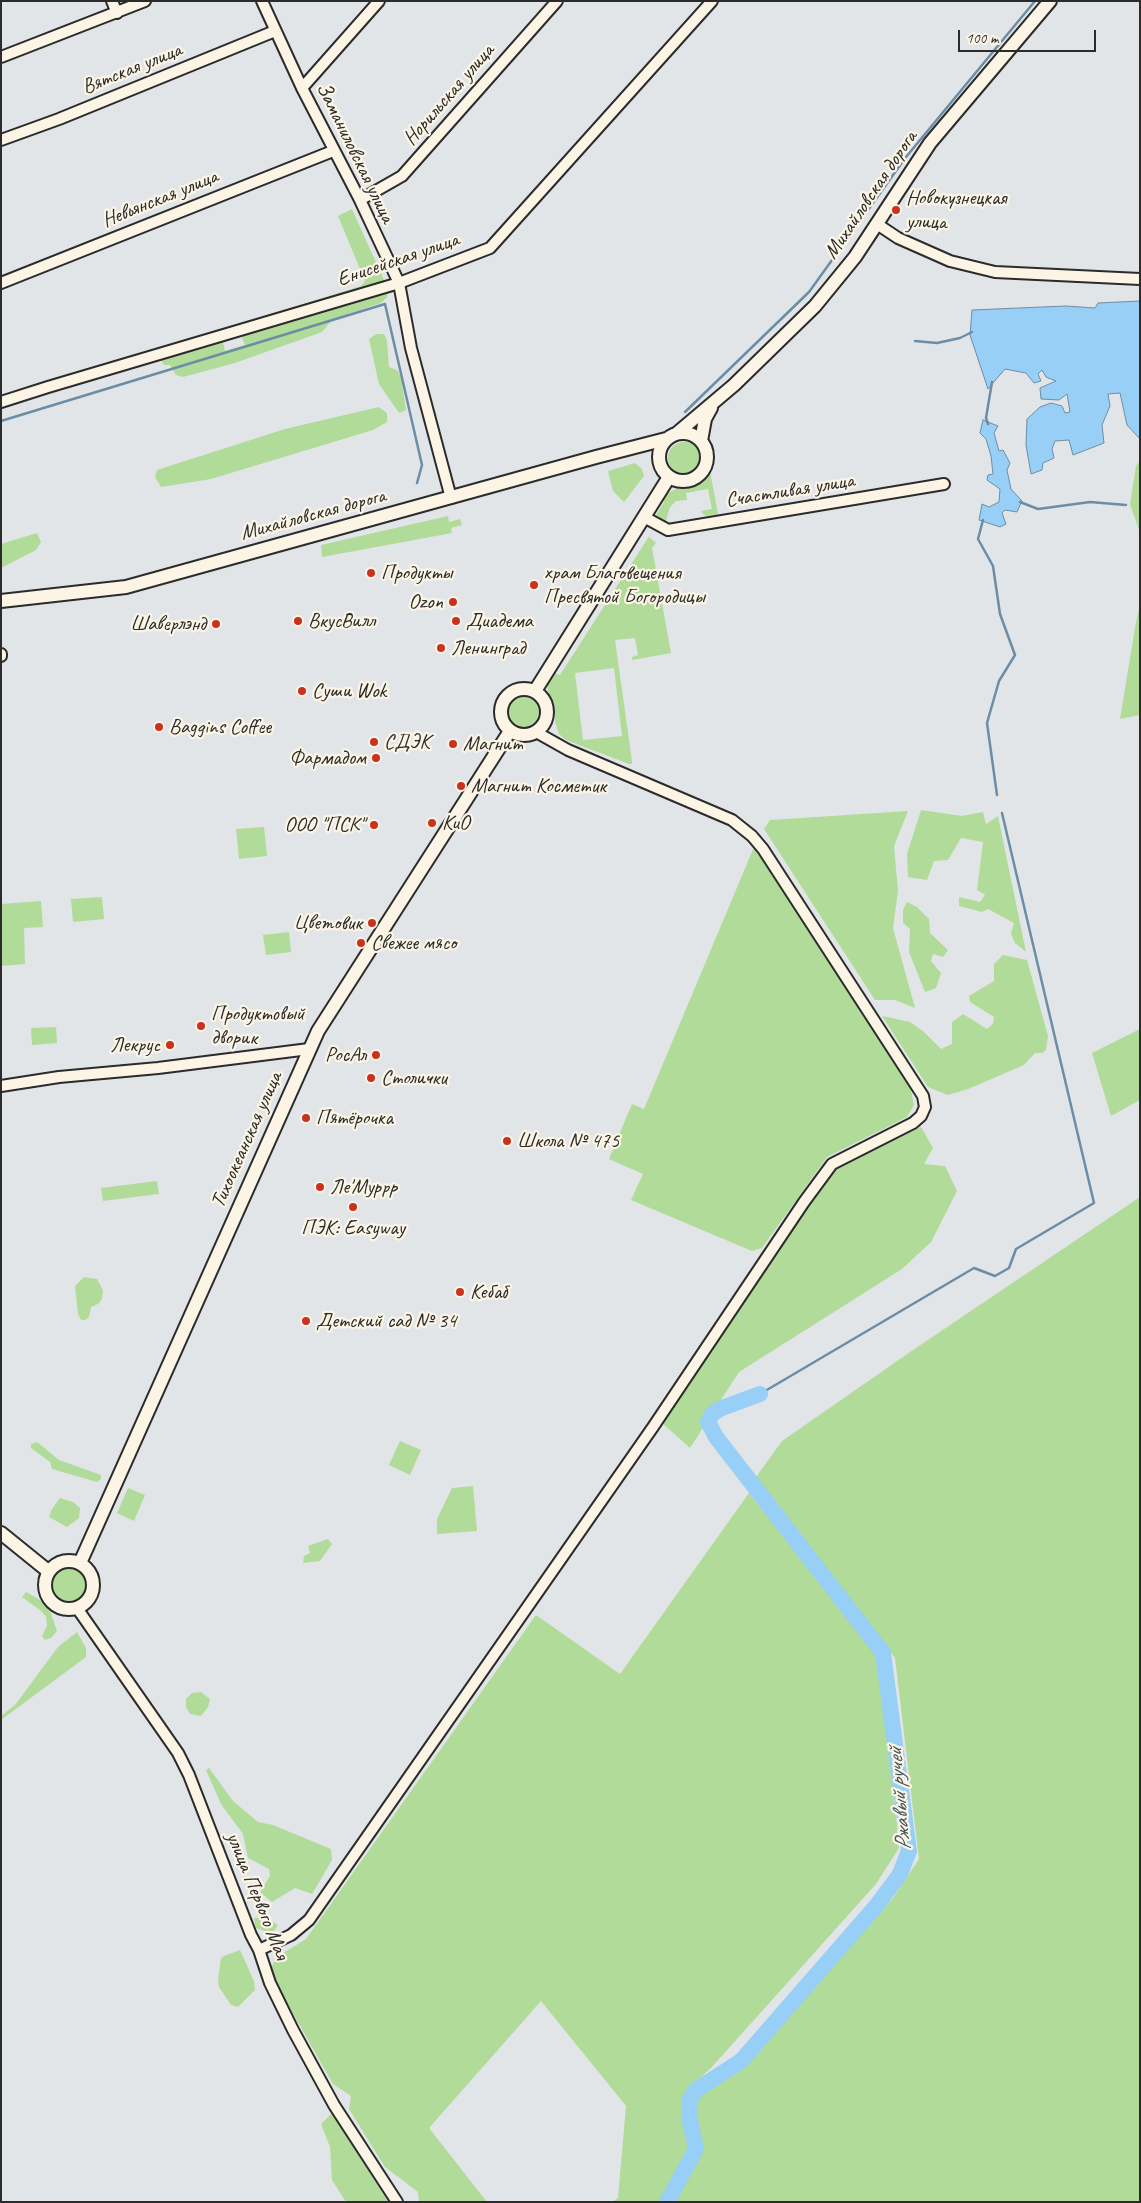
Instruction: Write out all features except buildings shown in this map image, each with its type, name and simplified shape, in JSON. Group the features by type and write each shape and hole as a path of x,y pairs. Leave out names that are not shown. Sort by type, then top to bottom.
{"street":[{"path":"112,1 117,13"},
{"path":"1,58 145,1"},
{"name":"Заманиловская улица","path":"262,1 302,88 360,200 399,283 411,348 451,498"},
{"path":"302,88 379,1"},
{"name":"Норильская улица","path":"360,200 402,176 557,1"},
{"name":"Енисейская улица","path":"1,402 399,283 490,248 712,1"},
{"name":"Михайловская дорога","path":"1,601 126,587 671,436 715,402 815,306 848,266 930,143 1050,1"},
{"name":"Вятская улица","path":"1,140 59,119 275,31"},
{"name":"Невьянская улица","path":"1,282 333,151"},
{"path":"877,224 898,238 950,261 995,272 1140,279"},
{"name":"Михайловская дорога","path":"701,441 704,419 715,402"},
{"path":"631,448 647,451 669,477 685,481 700,474 707,458 701,441 690,434 671,436 660,448 659,464"},
{"path":"535,691 669,477"},
{"name":"Счастливая улица","path":"644,517 668,530 944,484"},
{"path":"519,689 535,691 542,698 546,706 547,715 543,725 536,732 523,735 510,731 504,724 501,716 501,707 505,698 511,692 519,689"},
{"name":"Тихоокеанская улица","path":"80,1563 309,1049 350,979 510,731"},
{"path":"259,1950 291,1935 309,1920 653,1427 804,1202 832,1164 913,1123 921,1116 926,1107 923,1096 763,849 752,836 732,820 568,750 536,732"},
{"path":"1,1086 59,1077 158,1068 309,1049"},
{"path":"1,1533 48,1571"},
{"path":"71,1560 80,1563 92,1577 91,1596 77,1608 62,1609 49,1600 44,1586 48,1571 62,1561 71,1560"},
{"name":"улица Первого Мая","path":"77,1608 178,1753 251,1935 259,1950 270,1983 297,2039 334,2105 397,2202"}],"green space":[{"path":"352,209 388,289 387,297 381,303 333,319 322,332 235,363 183,377 176,375 170,365 164,365 161,360 217,343 223,342 225,351 245,345 240,333 258,318 361,286 365,281 338,216"},
{"path":"376,334 384,334 387,340 389,367 397,370 401,377 406,410 399,413 379,384 369,339"},
{"path":"379,407 387,413 387,422 373,430 211,479 161,487 155,477 157,470 285,429"},
{"path":"684,442 690,443 695,447 699,452 699,464 695,469 690,473 684,474 678,473 673,469 669,464 668,458 669,452 673,447 678,443"},
{"path":"1140,461 1140,533 1130,504 1136,466"},
{"path":"635,463 642,469 644,476 624,502 613,491 608,471"},
{"path":"710,471 718,514 706,516 701,511 712,509 708,489 686,493 687,500 676,501 670,507 666,521 658,522 660,518 656,515 664,502 666,494 680,487 696,484 707,476"},
{"path":"448,516 449,522 460,519 462,525 451,528 452,533 322,557 321,545"},
{"path":"655,527 649,537 656,543 652,548 671,653 632,660 632,657 638,655 635,638 615,640 632,764 566,740 559,734 555,722 555,706 548,692 547,683 554,673 560,675","holes":["614,668 622,736 583,740 575,673"]},
{"path":"37,533 41,542 36,550 1,568 1,544"},
{"path":"1140,604 1140,715 1120,719 1136,622"},
{"path":"523,696 529,697 534,701 538,706 538,718 534,723 529,727 523,728 517,727 512,723 508,718 507,712 508,706 512,701 517,697"},
{"path":"921,810 962,816 983,812 986,824 998,816 1026,952 1015,943 1011,934 1014,923 988,909 982,912 959,906 959,897 980,902 985,895 977,890 983,842 961,838 948,860 934,861 927,880 908,877 907,854"},
{"path":"908,811 894,846 898,891 893,928 915,1008 895,1000 875,1000 764,829 770,820"},
{"path":"264,827 267,856 239,859 236,829"},
{"path":"754,847 910,1085 914,1105 907,1117 827,1157 762,1248 752,1251 631,1200 643,1174 609,1159 632,1104 644,1109"},
{"path":"102,897 104,919 73,922 71,899"},
{"path":"41,901 43,927 24,928 25,964 1,966 1,904"},
{"path":"907,902 917,907 929,919 930,933 948,950 943,957 933,954 931,961 941,973 936,988 925,992 909,952 910,929 903,923 903,910"},
{"path":"289,932 291,952 266,955 263,935"},
{"path":"1003,955 1027,960 1048,1036 1046,1050 1042,1053 1035,1053 1024,1065 968,1089 948,1095 928,1087 882,1016 910,1022 923,1031 941,1049 952,1044 952,1022 963,1014 987,1029 993,1024 994,1017 970,1002 969,996 994,981 994,964"},
{"path":"56,1027 57,1043 32,1045 31,1028"},
{"path":"1140,1029 1140,1100 1111,1116 1092,1053"},
{"path":"921,1127 933,1148 924,1164 945,1166 957,1191 931,1242 902,1269 739,1372 690,1448 661,1422 825,1183 837,1169"},
{"path":"157,1181 159,1194 103,1201 101,1188"},
{"path":"1140,1197 1140,2202 673,2202 701,2150 694,2110 697,2097 743,2066 893,1898 919,1859 895,1658 756,1477 782,1441"},
{"path":"84,1277 97,1279 103,1290 102,1299 98,1304 91,1307 89,1317 81,1320 78,1314 75,1286"},
{"path":"400,1441 421,1450 410,1475 389,1465"},
{"path":"37,1442 59,1460 101,1475 101,1479 97,1482 52,1469 50,1462 31,1448 31,1444"},
{"path":"473,1486 477,1531 437,1534 437,1519 452,1488"},
{"path":"128,1488 145,1495 134,1521 117,1513"},
{"path":"749,1493 877,1655 884,1691 899,1848 876,1884 711,2068 688,2089 682,2107 690,2149 660,2202 613,2202 618,2198 626,2106 541,2001 429,2128 487,2202 419,2202 418,2192 385,2167 349,2109 351,2096 333,2084 270,1970 274,1962 285,1952 306,1939 536,1615 620,1674"},
{"path":"60,1498 73,1502 80,1508 79,1518 67,1527 49,1517"},
{"path":"328,1539 332,1544 320,1561 303,1563 304,1556 310,1553 308,1546"},
{"path":"69,1566 83,1571 88,1585 83,1599 69,1604 55,1599 50,1585 55,1571"},
{"path":"26,1592 42,1601 50,1611 57,1631 51,1638 45,1640 42,1636 47,1626 46,1616 22,1597"},
{"path":"77,1632 86,1648 86,1657 1,1720 1,1716 15,1705 58,1647"},
{"path":"201,1692 210,1699 208,1707 201,1716 190,1714 186,1707 186,1699 192,1693"},
{"path":"209,1768 233,1801 258,1822 273,1825 331,1849 332,1860 312,1894 295,1888 272,1902 260,1892 270,1876 269,1869 248,1858 243,1834 221,1804 206,1770"},
{"path":"254,1918 266,1918 278,1925 274,1931 265,1931 256,1928"},
{"path":"240,1950 254,1981 255,1990 238,2007 231,2005 219,1987 218,1979 221,1958"},
{"path":"332,2113 388,2202 346,2202 332,2180 330,2147 321,2124"}],"water":[{"path":"1140,301 1140,439 1127,425 1120,393 1108,394 1110,406 1102,425 1104,443 1073,455 1069,440 1055,441 1052,449 1054,458 1043,463 1042,470 1031,474 1026,445 1027,419 1040,407 1051,403 1062,406 1065,413 1070,412 1067,394 1059,400 1041,399 1040,388 1056,381 1046,377 1042,370 1038,374 1041,381 1034,383 1026,373 1005,369 988,389 970,335 972,310 1066,306 1095,308 1098,303"},
{"path":"983,420 998,426 994,433 999,451 1003,450 1010,463 1007,470 1011,489 1022,501 1017,512 1005,510 1002,513 1006,524 1000,527 979,520 982,504 989,507 999,502 1000,489 987,480 988,475 993,474 991,456 986,439 980,433"}],"waterway":[{"path":"685,412 809,292 906,157 1035,1"},
{"path":"1,421 385,304 422,465 417,483"},
{"path":"915,341 937,343 960,338 972,332"},
{"path":"988,424 986,418 992,382"},
{"path":"1020,502 1038,509 1090,502 1126,505"},
{"path":"983,520 978,539 993,566 1000,614 1015,655 999,681 987,723 997,795"},
{"path":"760,1394 974,1268 995,1276 1009,1268 1016,1249 1094,1203 1002,813"},
{"name":"Ржавый ручей","path":"667,2202 696,2149 689,2116 689,2101 696,2090 741,2061 877,1905 900,1874 909,1851 883,1653 716,1437 708,1422 712,1414 722,1408 760,1394"}],"place":[{"name":"Новокузнецкая улица","path":"896,210"},
{"name":"Продукты","path":"371,573"},
{"name":"храм Благовещения Пресвятой Богородицы","path":"534,585"},
{"name":"Ozon","path":"453,602"},
{"name":"ВкусВилл","path":"298,621"},
{"name":"Диадема","path":"456,621"},
{"name":"Шаверлэнд","path":"216,624"},
{"name":"Ленинград","path":"441,648"},
{"name":"Суши Wok","path":"302,691"},
{"name":"Baggins Coffee","path":"159,727"},
{"name":"СДЭК","path":"374,742"},
{"name":"Магнит","path":"453,744"},
{"name":"Фармадом","path":"376,758"},
{"name":"Магнит Косметик","path":"461,786"},
{"name":"КиО","path":"432,823"},
{"name":"ООО \"ПСК\"","path":"374,825"},
{"name":"Цветовик","path":"372,923"},
{"name":"Свежее мясо","path":"361,943"},
{"name":"Продуктовый дворик","path":"201,1026"},
{"name":"Лекрус","path":"170,1045"},
{"name":"РосАл","path":"376,1055"},
{"name":"Столички","path":"371,1078"},
{"name":"Пятёрочка","path":"306,1118"},
{"name":"Школа № 475","path":"507,1141"},
{"name":"Ле'Муррр","path":"320,1187"},
{"name":"ПЭК: Easyway","path":"353,1207"},
{"name":"Кебаб","path":"460,1292"},
{"name":"Детский сад № 34","path":"306,1321"}]}
